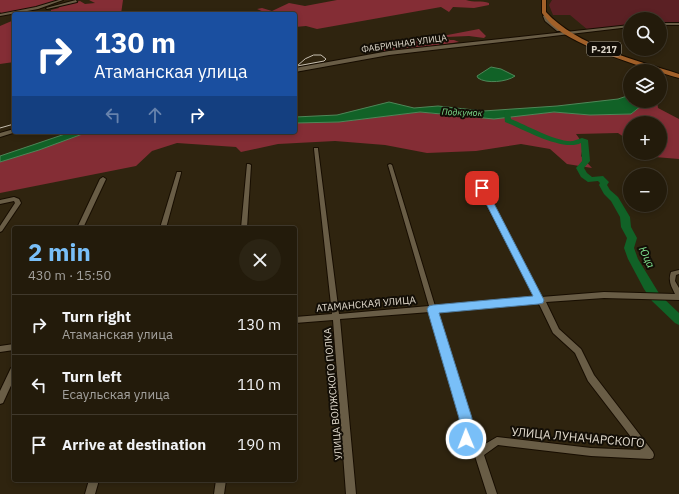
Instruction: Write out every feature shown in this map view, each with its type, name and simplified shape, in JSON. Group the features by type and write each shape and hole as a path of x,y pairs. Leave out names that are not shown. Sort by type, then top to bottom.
{"main road":[{"name":"Р-217","path":"544,0 541,7 545,16 554,25 605,48 679,75"},
{"name":"Р-217","path":"547,0 545,4 546,12 552,20 569,33 641,62"},
{"path":"667,24 679,24"},
{"name":"ФАБРИЧНАЯ УЛИЦА","path":"297,70 389,53 623,27"},
{"path":"569,33 605,48"},
{"path":"0,135 12,132"}],"street":[{"path":"21,12 62,0"},
{"path":"27,12 76,1"},
{"path":"0,17 12,14"},
{"path":"0,17 12,15"},
{"name":"УЛИЦА ВОЛЖСКОГО ПОЛКА","path":"316,149 336,316 351,494"},
{"path":"244,226 249,165"},
{"path":"390,165 466,418 466,439 479,453 492,494"},
{"path":"164,226 179,173"},
{"path":"474,174 539,300"},
{"path":"81,226 103,179"},
{"path":"0,202 14,199 18,200 18,203 0,230"},
{"name":"АТАМАНСКАЯ УЛИЦА","path":"297,320 539,300 604,296 679,296 672,281 674,274 679,272"},
{"name":"УЛИЦА ЛУНАЧАРСКОГО","path":"479,453 497,441 591,452 650,455 592,378 578,351 556,331 543,304 539,300"},
{"path":"0,349 12,347"},
{"path":"0,400 12,375"},
{"path":"90,494 93,482"},
{"path":"220,494 221,482"}],"shaded area":[{"path":"0,0 61,0 37,7 2,14 0,12"},
{"path":"89,0 123,0 121,12 51,12 51,10 59,8 58,6 80,1 85,4 95,3"},
{"path":"337,0 466,0 489,3 489,5 474,8 453,7 449,12 441,7 317,29 306,26 297,27 297,12 264,12 257,9 262,8 272,11 289,3 305,6"},
{"path":"552,0 679,0 679,23 667,24 667,12 623,12 623,27 588,30 570,15 553,15 549,5"},
{"path":"12,21 12,62 0,64 0,26"},
{"path":"479,29 486,36 484,38 469,36 446,37 450,40 459,42 384,53 379,48"},
{"path":"638,108 658,108 679,119 679,159 667,158 667,116 623,116 623,136 618,133 576,134 582,144 581,156 592,168 567,164 550,149 521,144 476,151 427,153 385,145 335,141 278,144 241,152 236,147 177,143 152,151 136,166 0,193 0,162 82,134 297,134 297,123 339,122 420,112 455,116 508,117 554,112 590,115 631,114"}],"water":[{"path":"491,67 501,69 515,76 507,80 496,82 478,78 477,76"},
{"name":"Подкумок","path":"623,97 623,108 638,108 631,114 590,115 554,112 494,119 420,112 339,122 297,123 297,117 337,115 389,102 414,108 438,106 483,111 557,106"},
{"path":"65,134 83,134 0,162 0,156"}],"waterway":[{"name":"Юца","path":"507,112 508,120 541,135 567,143 576,143 582,140 585,142 586,161 580,168 584,175 591,180 600,178 605,182 603,185 607,192 615,199 625,217 626,227 632,238 629,248 633,259 656,298 679,320"}],"tram line":[{"path":"314,55 321,55 326,59 324,61 297,66 305,59 314,55"},
{"path":"0,128 12,125"}],"route":[{"path":"466,439 466,418 433,309 539,300 482,188"}]}
